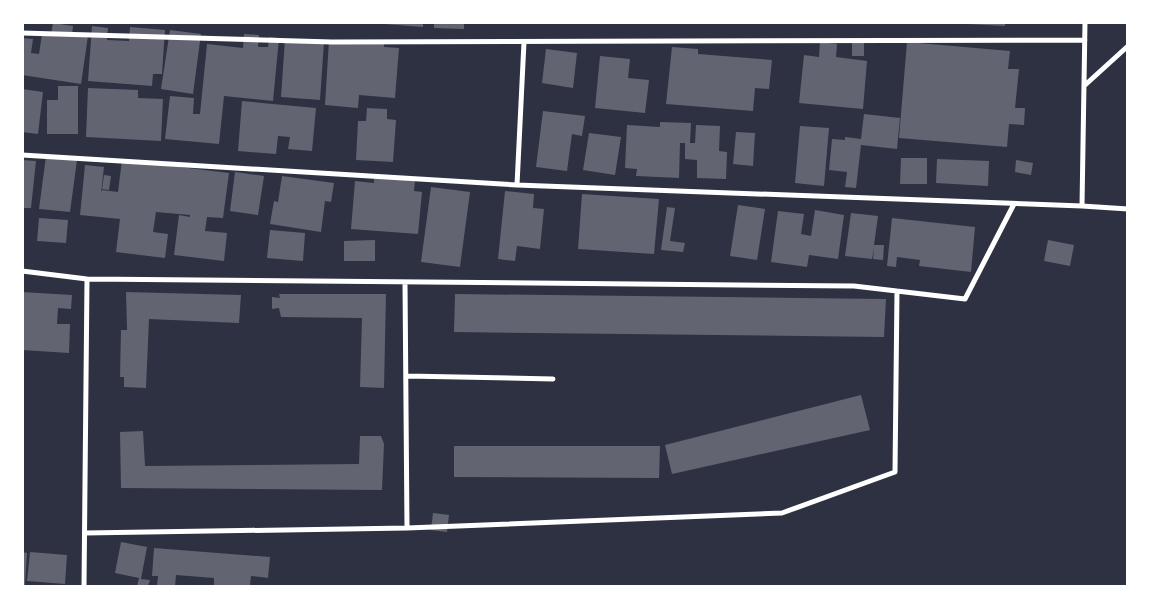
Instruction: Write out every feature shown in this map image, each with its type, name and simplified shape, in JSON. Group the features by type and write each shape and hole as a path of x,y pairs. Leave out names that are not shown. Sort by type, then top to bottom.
{"street":[{"path":"1082,206 1085,22"},
{"path":"22,33 332,42 1085,40"},
{"path":"517,185 524,42"},
{"path":"1084,86 1128,46"},
{"path":"22,155 517,185 1128,209"},
{"path":"22,271 87,279 854,286 965,298 1014,204"},
{"path":"84,586 87,279"},
{"path":"405,282 407,528"},
{"path":"85,533 407,528 782,513 895,472 897,291"},
{"path":"406,376 553,379"}],"building":[{"path":"384,22 423,22 423,27 384,24"},
{"path":"434,22 464,22 464,29 434,28"},
{"path":"967,22 1005,22 1005,26 967,24"},
{"path":"53,23 73,26 72,34 88,36 81,84 22,75 22,38 33,39 31,53 39,54 42,34 51,35"},
{"path":"92,26 108,28 107,40 129,41 130,27 165,30 162,74 153,74 152,86 88,81"},
{"path":"170,30 201,34 193,94 161,89"},
{"path":"244,34 259,35 258,47 268,47 269,37 279,38 273,101 224,96 219,144 165,139 170,96 194,98 193,114 200,114 207,44 243,48"},
{"path":"285,39 324,42 320,100 281,97"},
{"path":"329,40 384,44 384,47 399,48 395,98 359,95 358,108 325,105"},
{"path":"820,42 837,44 836,57 867,61 863,109 799,103 804,55 819,57"},
{"path":"852,42 864,43 864,56 852,56"},
{"path":"907,42 1010,51 1008,69 1019,69 1015,108 1025,108 1024,125 1009,124 1007,147 899,138"},
{"path":"672,47 698,49 698,54 772,60 769,89 755,88 753,111 666,104"},
{"path":"546,49 577,53 573,88 542,83"},
{"path":"600,56 630,59 628,78 649,80 645,113 595,108"},
{"path":"58,86 78,86 78,134 47,134 47,100 58,100"},
{"path":"88,88 138,90 138,98 163,99 161,141 86,137"},
{"path":"22,89 43,92 38,134 22,132"},
{"path":"242,101 316,108 312,151 288,149 290,137 278,136 276,154 238,151"},
{"path":"367,108 387,109 387,119 396,120 393,162 356,160 358,121 366,121"},
{"path":"543,111 585,116 582,136 572,134 567,171 536,167"},
{"path":"864,114 900,118 897,149 861,145 856,188 845,187 847,172 829,170 832,139 845,140 845,137 861,139"},
{"path":"660,122 691,123 690,143 695,143 696,125 720,126 719,151 727,152 726,179 697,178 697,160 685,159 685,143 680,143 679,178 636,176 637,169 625,168 627,125 660,127"},
{"path":"800,126 829,128 824,186 795,183"},
{"path":"736,132 755,133 753,166 733,164"},
{"path":"589,133 621,137 615,175 583,170"},
{"path":"46,156 77,160 70,212 39,209"},
{"path":"901,158 927,158 927,184 900,184"},
{"path":"937,159 989,161 988,186 936,183"},
{"path":"22,160 36,161 31,208 22,208"},
{"path":"122,160 229,173 223,218 207,217 205,231 227,233 224,261 174,255 179,215 190,217 190,215 156,212 153,232 168,234 165,258 116,252 120,219 80,215 85,165 104,167 101,193 102,190 118,192"},
{"path":"1016,160 1033,163 1031,175 1015,172"},
{"path":"235,172 264,176 258,215 230,211"},
{"path":"104,175 111,176 109,190 102,189"},
{"path":"282,176 334,183 331,202 325,201 321,232 270,224 274,201 278,202"},
{"path":"374,177 415,181 414,191 422,192 418,234 351,229 355,181 374,183"},
{"path":"431,187 470,192 460,267 421,262"},
{"path":"505,191 534,194 533,208 544,209 540,249 517,246 515,261 498,259"},
{"path":"582,194 659,199 654,254 578,249"},
{"path":"738,205 765,209 757,260 730,256"},
{"path":"667,207 675,208 670,241 685,243 683,252 661,250"},
{"path":"815,210 844,215 838,259 809,255 807,267 771,262 778,211 804,214 801,234 811,236"},
{"path":"851,213 878,216 874,245 884,245 883,260 873,259 874,248 872,259 845,256"},
{"path":"39,218 68,220 66,243 37,241"},
{"path":"892,218 975,227 971,272 919,266 920,260 897,257 896,267 887,266"},
{"path":"270,230 305,233 303,261 267,258"},
{"path":"375,240 375,261 344,261 344,241"},
{"path":"1048,240 1074,245 1070,266 1044,261"},
{"path":"22,292 72,295 71,309 58,308 57,324 70,324 69,353 22,350"},
{"path":"126,292 241,295 239,323 149,319 146,388 124,387 124,377 120,377 121,330 127,330"},
{"path":"279,294 386,294 384,388 360,387 362,318 281,317 279,308 272,309 272,297 280,298"},
{"path":"455,294 886,299 884,337 454,332"},
{"path":"861,395 870,430 672,474 665,445"},
{"path":"143,431 145,466 359,464 360,436 381,436 384,444 382,490 121,488 120,432"},
{"path":"454,446 660,446 659,478 454,477"},
{"path":"433,513 449,515 447,532 431,530"},
{"path":"121,542 147,547 141,579 150,580 148,586 137,586 139,578 115,573"},
{"path":"154,548 270,557 268,578 251,576 250,586 214,586 214,578 176,575 175,586 157,586 158,576 152,576"},
{"path":"22,552 27,553 25,585 22,585"},
{"path":"30,552 67,555 65,584 27,581"}]}
